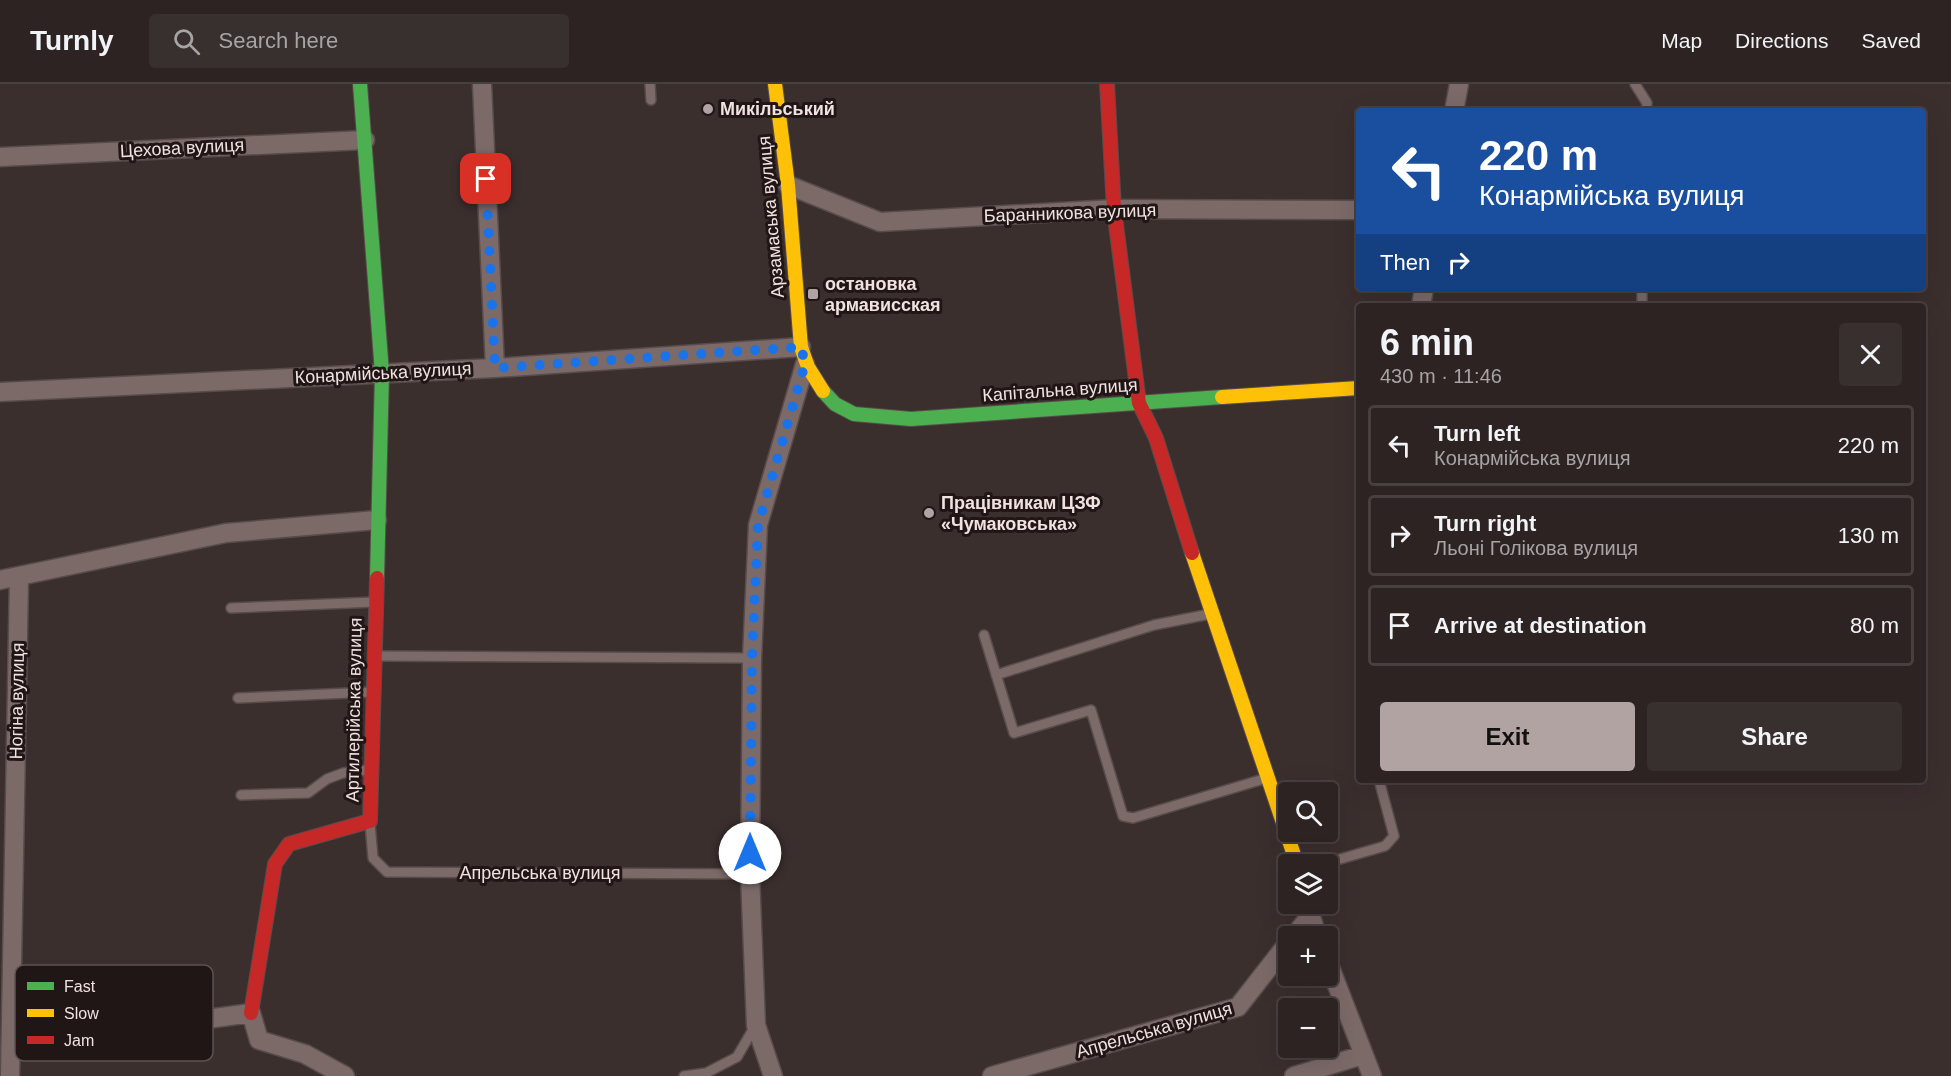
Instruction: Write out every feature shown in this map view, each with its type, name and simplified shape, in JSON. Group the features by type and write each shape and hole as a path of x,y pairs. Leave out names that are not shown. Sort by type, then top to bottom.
{"street":[{"name":"Артилерійська вулиця","path":"251,1013 275,864 289,844 370,821 382,373 360,84"},
{"path":"482,84 495,368"},
{"name":"Арзамаська вулиця","path":"775,84 788,185 803,355"},
{"path":"1107,84 1114,210 1139,403 1156,438 1211,613 1294,854"},
{"path":"1455,108 1459,84"},
{"name":"Цехова вулиця","path":"0,157 365,140"},
{"name":"Баранникова вулиця","path":"788,185 880,222 1114,210 1356,210"},
{"path":"773,1076 756,1025 750,874 752,658 758,525 803,355"},
{"name":"Конармійська вулиця","path":"0,392 803,355"},
{"name":"Капітальна вулиця","path":"803,355 824,393 837,407 855,415 910,419 1356,388"},
{"path":"0,580 19,578 226,533 377,520"},
{"name":"Ногіна вулиця","path":"10,1076 19,578"},
{"name":"Апрельська вулиця","path":"992,1076 1238,1007 1278,956"},
{"path":"1337,986 1372,1076"},
{"path":"213,1018 251,1013 260,1040 305,1054 345,1076"},
{"path":"11,1046 15,1045"},
{"path":"1294,1076 1363,1055"}],"lane":[{"path":"650,84 651,100"},
{"path":"1635,84 1647,103 1646,108"},
{"path":"231,608 375,602"},
{"path":"996,675 1154,625 1211,613"},
{"path":"984,635 1014,733 1091,710 1123,816 1133,818 1267,778"},
{"path":"373,656 752,658"},
{"path":"238,698 372,692"},
{"path":"242,795 308,793 327,779 343,773 371,769"},
{"path":"1338,860 1385,846 1394,836 1380,783"},
{"name":"Апрельська вулиця","path":"370,821 373,858 387,872 750,874"},
{"path":"684,1076 706,1072 737,1057 756,1025"}],"traffic: fast":[{"path":"360,84 382,373 377,578"},
{"path":"823,391 835,404 854,414 911,419 1222,397"}],"traffic: slow":[{"path":"775,84 788,185 801,347 808,367 823,391"},
{"path":"1222,397 1356,388"},
{"path":"1192,553 1294,854"}],"traffic: jam":[{"path":"1107,84 1114,209 1139,403 1156,438 1192,553"},
{"path":"251,1013 275,864 289,844 370,821 377,578"}],"place":[{"name":"Микільський","path":"708,109"},
{"name":"остановка армависская","path":"813,294"},
{"name":"Працівникам ЦЗФ «Чумаковська»","path":"929,513"}],"route":[{"path":"486,179 495,368 801,347 805,364 758,525 752,658 750,853"}]}
